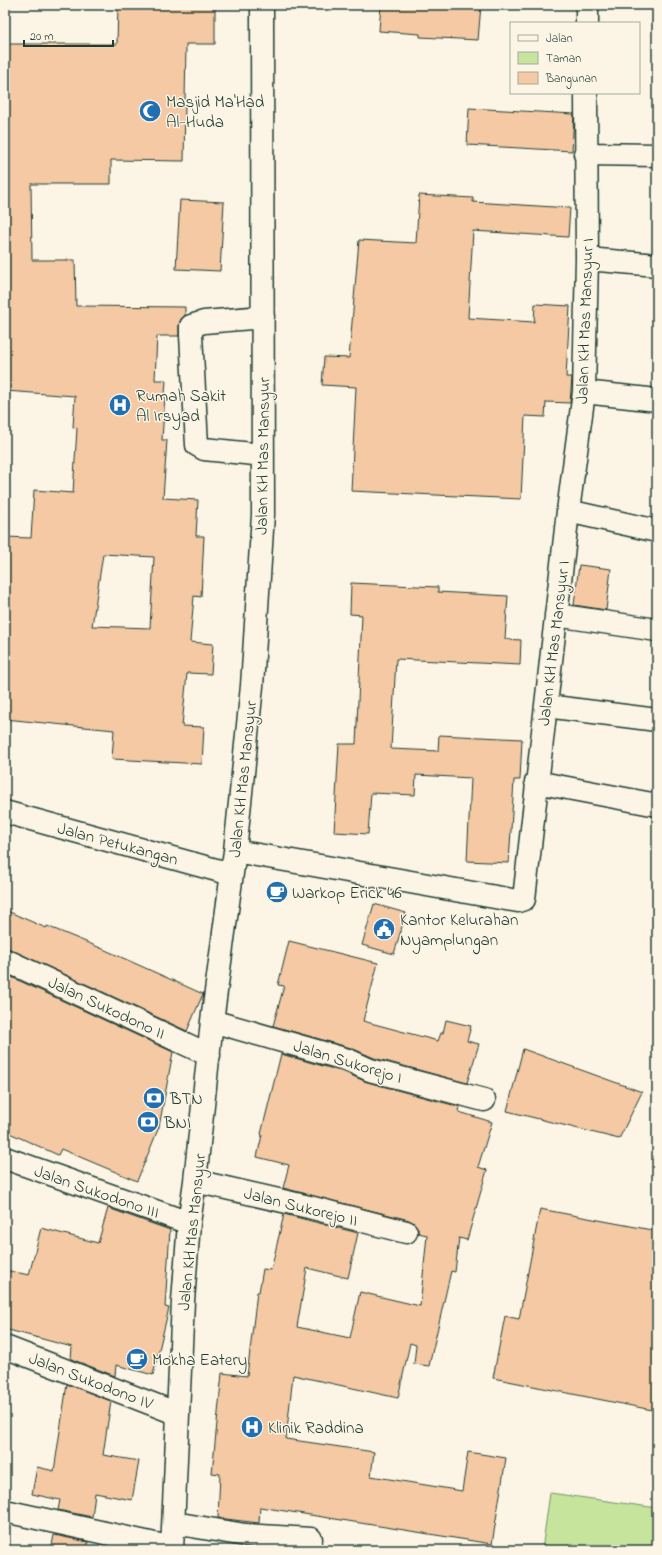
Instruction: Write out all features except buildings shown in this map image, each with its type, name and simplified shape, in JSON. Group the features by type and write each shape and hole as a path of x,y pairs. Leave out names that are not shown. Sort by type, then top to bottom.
{"street":[{"name":"Jalan KH Mas Mansyur","path":"172,1549 183,1302 189,1223 195,1181 212,1021 234,850 252,686 263,514 262,5"},
{"path":"587,5 587,22"},
{"name":"Jalan KH Mas Mansyur I","path":"234,850 520,901 523,900 568,511 584,392 587,259 586,94"},
{"path":"586,154 657,155"},
{"path":"587,259 657,265"},
{"path":"263,317 196,323 191,326 191,335 197,445 204,450 263,455"},
{"path":"584,392 657,400"},
{"path":"568,511 657,531"},
{"path":"556,615 657,630"},
{"path":"546,706 657,720"},
{"path":"536,782 657,806"},
{"name":"Jalan Petukangan","path":"5,812 231,874"},
{"name":"Jalan Sukodono II","path":"5,960 209,1055"},
{"name":"Jalan Sukorejo I","path":"212,1021 348,1060 370,1070 484,1100"},
{"name":"Jalan Sukodono III","path":"5,1158 189,1223"},
{"name":"Jalan Sukorejo II","path":"195,1181 309,1207 406,1232"},
{"name":"Jalan Sukodono IV","path":"5,1347 178,1414"},
{"path":"5,1511 172,1549"},
{"path":"174,1523 245,1535 311,1539"}],"green space":[{"path":"550,1493 657,1508 657,1550 542,1550"}],"place":[{"name":"Masjid Ma'Had Al-Huda","path":"150,111"},
{"name":"Rumah Sakit Al Irsyad","path":"120,405"},
{"name":"Warkop Erick 46","path":"277,892"},
{"name":"Kantor Kelurahan Nyamplungan","path":"384,929"},
{"name":"BTN","path":"154,1098"},
{"name":"BNI","path":"148,1122"},
{"name":"Mokha Eatery","path":"137,1359"},
{"name":"Klinik Raddina","path":"252,1427"}]}
